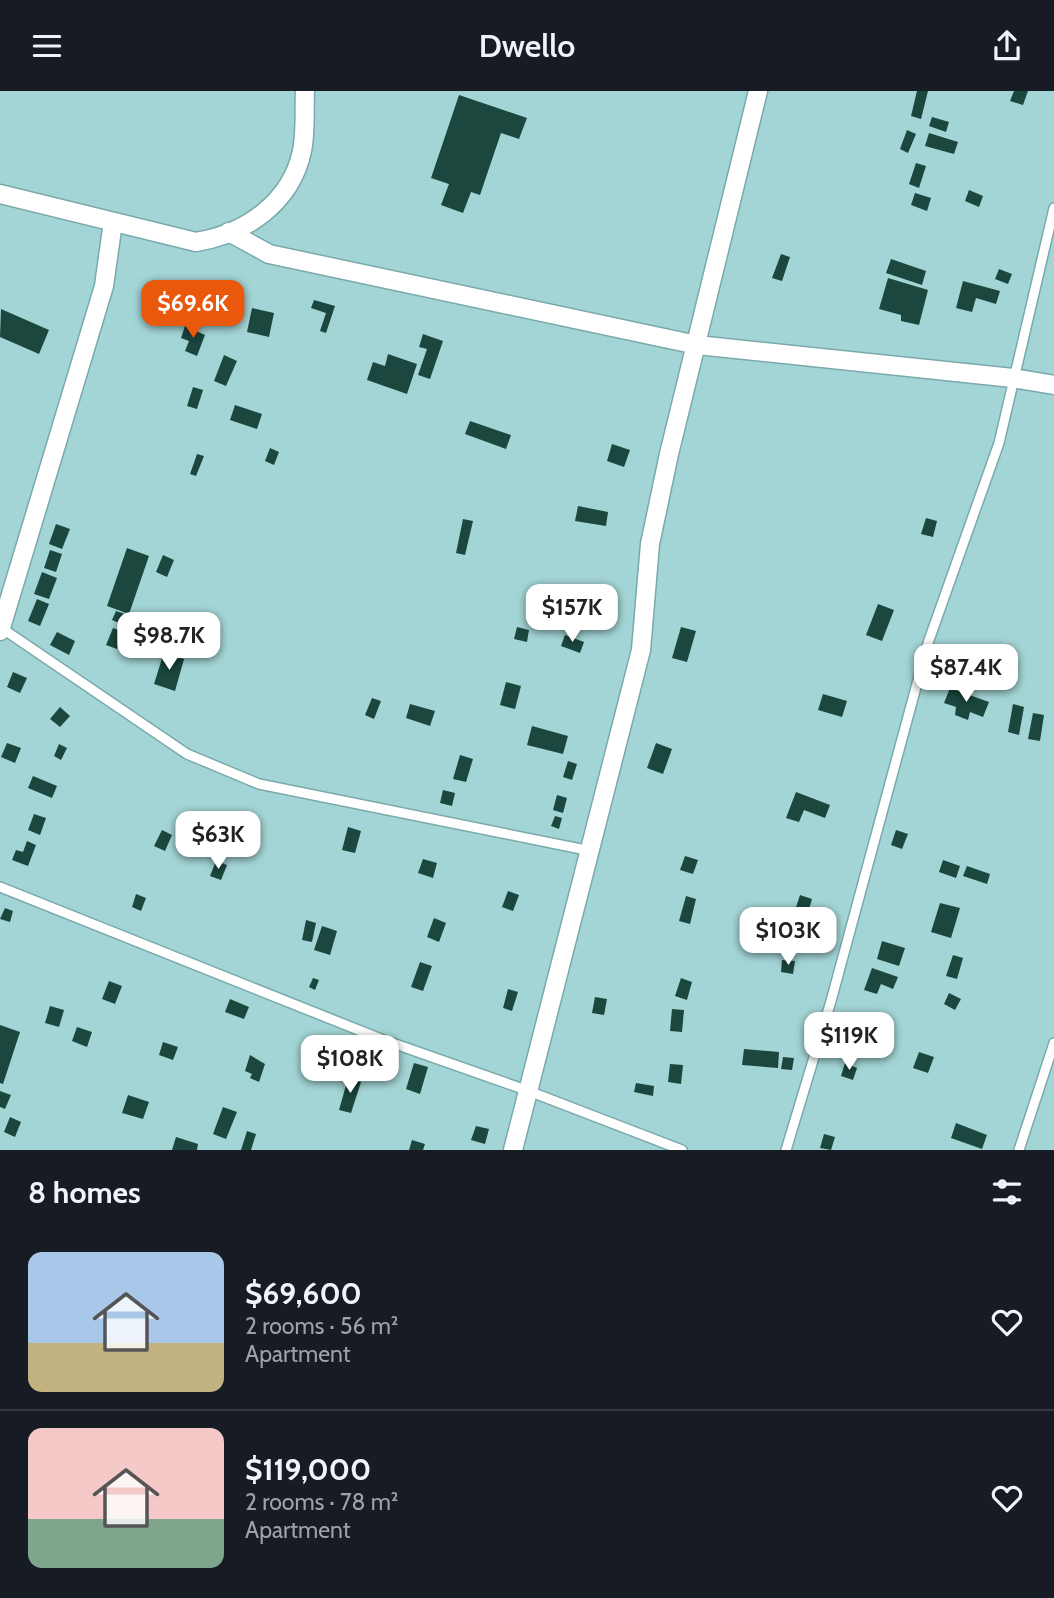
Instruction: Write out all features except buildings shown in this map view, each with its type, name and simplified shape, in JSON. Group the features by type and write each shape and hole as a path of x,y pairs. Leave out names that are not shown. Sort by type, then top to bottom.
{"street":[{"path":"0,194 196,242 229,232 261,216 292,178 302,149 305,91"},
{"path":"513,1150 526,1090 591,851 640,650 650,544 669,454 758,91"},
{"path":"0,629 104,286 113,222"},
{"path":"229,232 268,254 697,345 1013,378 1054,385"}],"lane":[{"path":"786,1150 831,1001 928,643 999,443 1054,208"},
{"path":"0,629 187,754 259,784 591,851"},
{"path":"0,887 380,1039 526,1090 682,1150"},
{"path":"1019,1150 1054,1043"}]}
